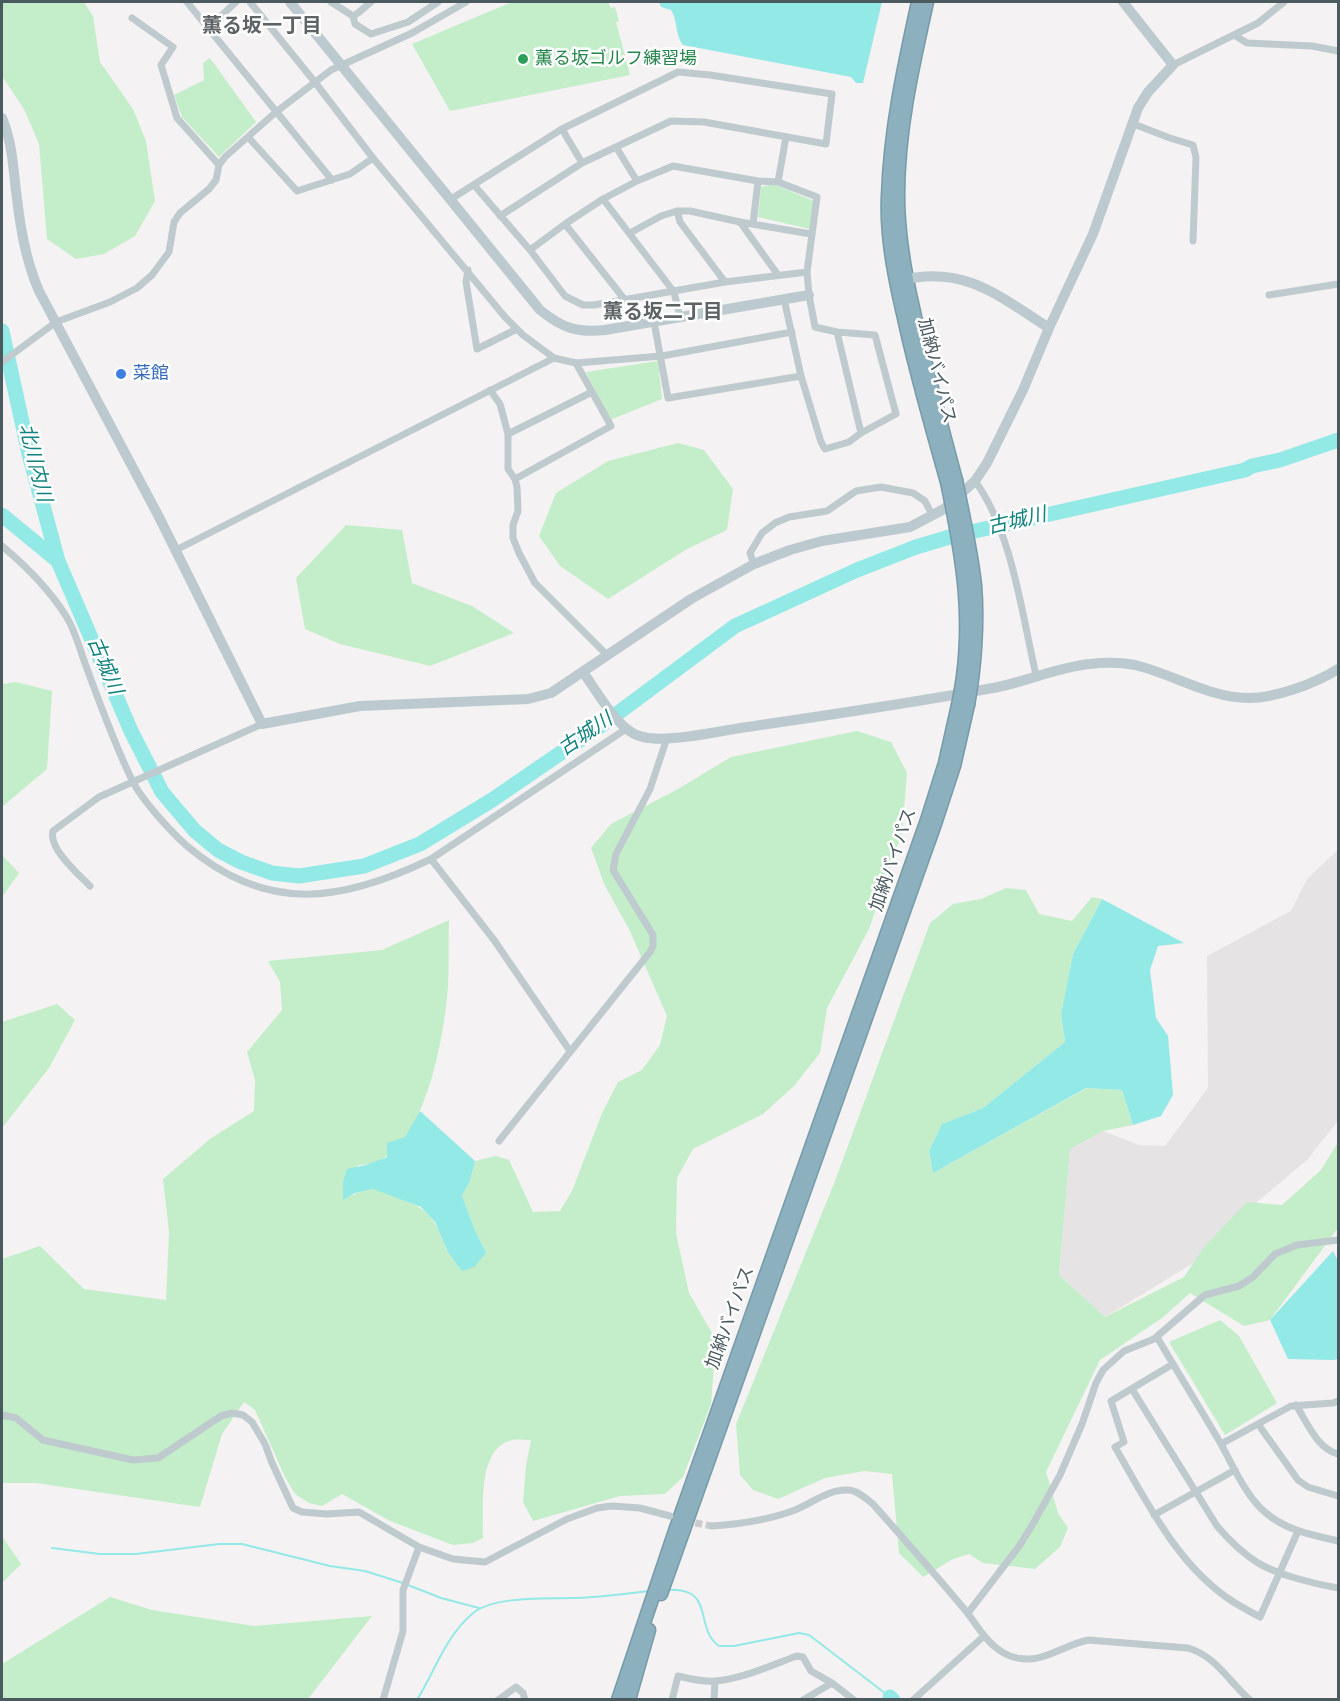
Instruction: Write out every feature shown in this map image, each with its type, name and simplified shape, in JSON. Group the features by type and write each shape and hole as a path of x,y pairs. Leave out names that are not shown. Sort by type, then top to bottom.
{"highway":[{"name":"加納バイパス","path":"629,1700 652,1620 954,766 974,644 975,587 969,540 952,481 924,361 890,242 887,198 898,99 918,2"},
{"name":"加納バイパス","path":"901,281 898,196 903,119 927,2"},
{"name":"加納バイパス","path":"618,1700 675,1531 927,820 963,705"}],"street":[{"path":"187,2 332,180"},
{"path":"208,27 236,2"},
{"path":"250,2 373,158 517,329 554,358 576,363 662,356 792,332"},
{"path":"290,2 540,310 556,323 590,332 809,295"},
{"path":"332,2 352,16 356,24 371,34 408,22 438,2"},
{"path":"352,16 371,2"},
{"path":"445,2 451,9"},
{"path":"2,362 56,322 110,302 137,288 152,275 169,252 174,222 180,213 209,189 216,180 219,165 225,157 314,81 412,33 466,2"},
{"path":"1124,2 1173,65"},
{"path":"90,886 52,843 53,831 99,797 262,724 360,706 502,701 534,698 550,693 691,599 754,564 790,550 822,542 910,527 944,509 975,481 987,463 1023,390 1093,234 1131,123 1148,92 1173,65 1258,23 1284,2"},
{"path":"132,18 173,47 161,65 177,118 219,165"},
{"path":"1234,35 1247,43 1302,45 1338,51"},
{"path":"451,199 562,129 678,72 832,94 826,144 704,122 671,121 582,163 500,216"},
{"path":"2,118 10,142 19,215 30,272 176,550 262,724"},
{"path":"1131,123 1193,145 1196,157 1193,241"},
{"path":"562,129 582,163"},
{"path":"248,137 297,191 350,174 373,158"},
{"path":"778,182 786,137"},
{"path":"616,147 637,181"},
{"path":"530,250 603,199 637,181 674,166 778,182 817,197 807,272 815,327 837,332 875,335 896,414 849,442 825,449 801,376 784,299"},
{"path":"753,224 758,180"},
{"path":"474,185 530,250 565,296 583,305 725,282 807,272"},
{"path":"603,199 674,292 680,317"},
{"path":"630,233 662,216 677,211 690,211 811,234"},
{"path":"677,211 680,222 725,282"},
{"path":"740,222 778,275"},
{"path":"565,224 625,300"},
{"path":"468,270 466,282 477,349 517,329"},
{"path":"901,281 929,275 950,276 971,282 1049,328"},
{"path":"1269,295 1338,284"},
{"path":"654,322 668,398 801,376"},
{"path":"837,332 861,433"},
{"path":"176,550 554,358"},
{"path":"515,478 611,426 576,363"},
{"path":"490,390 500,404 508,434 508,469 515,478 518,511 513,525 513,538 519,553 535,583 607,655"},
{"path":"508,434 592,392"},
{"path":"975,481 995,513 1006,546 1036,675"},
{"path":"754,564 750,553 762,532 789,517 827,511 856,491 881,487 913,493 925,501 932,515"},
{"path":"2,546 43,586 67,617 136,782 173,834 206,862 240,881 276,893 324,894 365,886 431,859 624,727"},
{"path":"583,672 624,727 635,735 645,738 667,738 879,708 997,687 1084,664 1110,662 1136,665 1216,693 1249,698 1308,684 1338,669"},
{"path":"499,1141 650,952 653,935 613,870 616,854 650,789 667,738"},
{"path":"431,859 494,940 570,1051"},
{"path":"968,1613 1020,1545 1034,1522 1060,1475 1103,1370 1124,1352 1157,1337 1205,1295 1239,1286 1253,1277 1275,1254 1298,1245 1338,1240"},
{"path":"1157,1337 1235,1470 1265,1513 1280,1524 1298,1531 1338,1541"},
{"path":"1173,1364 1111,1401 1124,1442 1115,1447 1154,1515 1178,1550 1231,1601 1260,1617 1298,1531"},
{"path":"1132,1389 1216,1526 1232,1543 1261,1565 1315,1584 1338,1588"},
{"path":"1221,1444 1296,1405 1338,1401"},
{"path":"1296,1405 1320,1443 1328,1450 1338,1454"},
{"path":"2,1415 16,1418 43,1440 54,1444 133,1460 158,1458 221,1416 232,1413 243,1415 252,1422 265,1444 293,1508 302,1512 327,1514 359,1512 419,1547 453,1559 485,1562 567,1519 597,1508 612,1506 640,1508 670,1516"},
{"path":"1258,1424 1298,1480 1314,1490 1338,1496"},
{"path":"1154,1515 1235,1470"},
{"path":"712,1526 765,1519 795,1510 833,1492 855,1491 872,1503 968,1613 993,1646 1008,1655 1034,1659 1076,1642 1088,1641 1188,1648 1202,1652 1209,1657 1250,1700"},
{"path":"382,1700 403,1631 403,1590 419,1547"},
{"path":"913,1700 984,1636"},
{"path":"672,1700 678,1676 715,1681 744,1675 797,1656 803,1658 811,1671 854,1700"},
{"path":"714,1700 715,1681"},
{"path":"802,1700 832,1683"},
{"path":"498,1700 516,1687 523,1693 525,1700"}],"shaded area":[{"path":"1338,850 1338,1121 1307,1160 1258,1201 1205,1256 1105,1317 1059,1275 1070,1149 1103,1131 1139,1145 1165,1146 1208,1088 1207,956 1291,911 1307,879"}],"green space":[{"path":"2,2 84,2 93,16 100,62 133,109 146,141 155,201 135,236 104,254 76,259 47,239 39,144 24,109 2,76"},
{"name":"薫る坂ゴルフ練習場","path":"512,2 608,2 611,8 615,7 619,21 616,22 630,75 450,111 412,44"},
{"path":"210,58 256,122 219,157 182,117 174,95 204,80 203,63"},
{"path":"773,184 814,201 810,229 758,217 761,187"},
{"path":"658,361 662,399 610,420 586,372"},
{"path":"678,443 704,450 733,489 727,530 687,549 608,599 560,566 539,536 556,493 608,461"},
{"path":"346,525 402,530 412,583 472,606 514,633 430,666 340,644 305,629 296,578"},
{"path":"16,682 52,691 47,769 2,807 2,684"},
{"path":"857,731 891,742 907,773 902,833 869,929 827,1008 820,1053 794,1086 763,1114 693,1149 677,1178 676,1233 689,1293 716,1340 711,1404 683,1477 665,1494 620,1496 533,1521 523,1502 531,1440 512,1440 500,1446 492,1455 487,1467 483,1497 483,1538 473,1543 453,1545 390,1521 342,1494 322,1506 309,1503 295,1494 255,1410 244,1402 222,1434 200,1507 36,1483 2,1483 2,1259 40,1246 84,1289 166,1300 169,1232 163,1179 210,1139 254,1111 255,1080 247,1052 282,1010 280,982 268,961 382,950 449,920 446,1007 432,1077 423,1103 412,1127 397,1147 380,1160 359,1165 343,1182 343,1199 370,1189 385,1192 425,1212 435,1223 448,1252 486,1253 462,1196 470,1181 475,1161 496,1156 509,1160 533,1212 560,1211 572,1191 602,1113 618,1082 642,1070 660,1045 667,1016 629,929 605,886 591,848 611,824 678,789 731,757"},
{"path":"2,855 19,873 2,897"},
{"path":"1006,888 1026,890 1039,914 1072,921 1092,897 1102,899 1073,954 1061,1014 1065,1042 983,1108 942,1124 929,1151 933,1173 1087,1088 1122,1090 1133,1125 1103,1131 1070,1149 1059,1275 1105,1317 1184,1277 1204,1247 1247,1202 1282,1205 1321,1170 1338,1142 1338,1228 1270,1320 1244,1326 1190,1293 1162,1318 1100,1360 1046,1472 1058,1513 1068,1528 1060,1547 1035,1569 983,1563 969,1554 953,1559 923,1577 899,1553 892,1474 864,1471 825,1478 778,1499 753,1490 740,1475 736,1424 835,1181 930,923 953,904 981,899"},
{"path":"57,1004 75,1020 49,1068 2,1128 2,1022"},
{"path":"1220,1320 1239,1336 1277,1403 1225,1435 1169,1342"},
{"path":"2,1536 21,1564 2,1583"},
{"path":"110,1597 152,1610 254,1626 372,1616 308,1699 2,1699 2,1664"}],"water":[{"path":"659,2 882,2 863,83 856,83 851,77 683,45 671,10 661,7"},
{"path":"1102,899 1184,943 1158,946 1150,970 1156,1018 1168,1036 1173,1095 1161,1116 1133,1125 1122,1090 1086,1088 933,1173 929,1151 942,1124 983,1108 1065,1042 1061,1014 1073,954"},
{"path":"420,1111 475,1161 470,1181 462,1196 486,1253 474,1267 462,1271 448,1252 435,1222 421,1207 373,1189 355,1193 343,1200 343,1182 347,1169 387,1157 387,1143 405,1137"},
{"path":"1333,1251 1338,1261 1338,1359 1288,1359 1270,1320"}],"waterway":[{"name":"北川内川","path":"2,331 29,454 58,561"},
{"name":"古城川","path":"2,515 58,561 131,731 162,792 195,831 218,850 241,862 272,873 299,876 364,866 420,844 492,800 606,722 735,626 857,570 916,547 953,536 1245,470 1338,440"},
{"path":"52,1548 100,1554 136,1554 219,1544 242,1544 330,1566 365,1571 403,1583"},
{"path":"408,1585 441,1598 479,1608"},
{"path":"666,1590 682,1591 692,1595 698,1601 711,1638 719,1646 734,1646 799,1633 809,1635 890,1697"},
{"path":"417,1700 455,1633 472,1614 481,1608 505,1601 590,1597 649,1591"},
{"path":"890,1697 893,1700"}],"tunnel":[{"path":"685,1521 712,1526"}],"place":[{"name":"薫る坂ゴルフ練習場","path":"523,59"},
{"name":"菜館","path":"121,374"}],"district":[{"name":"薫る坂一丁目","path":"262,27"},
{"name":"薫る坂二丁目","path":"663,313"}]}
